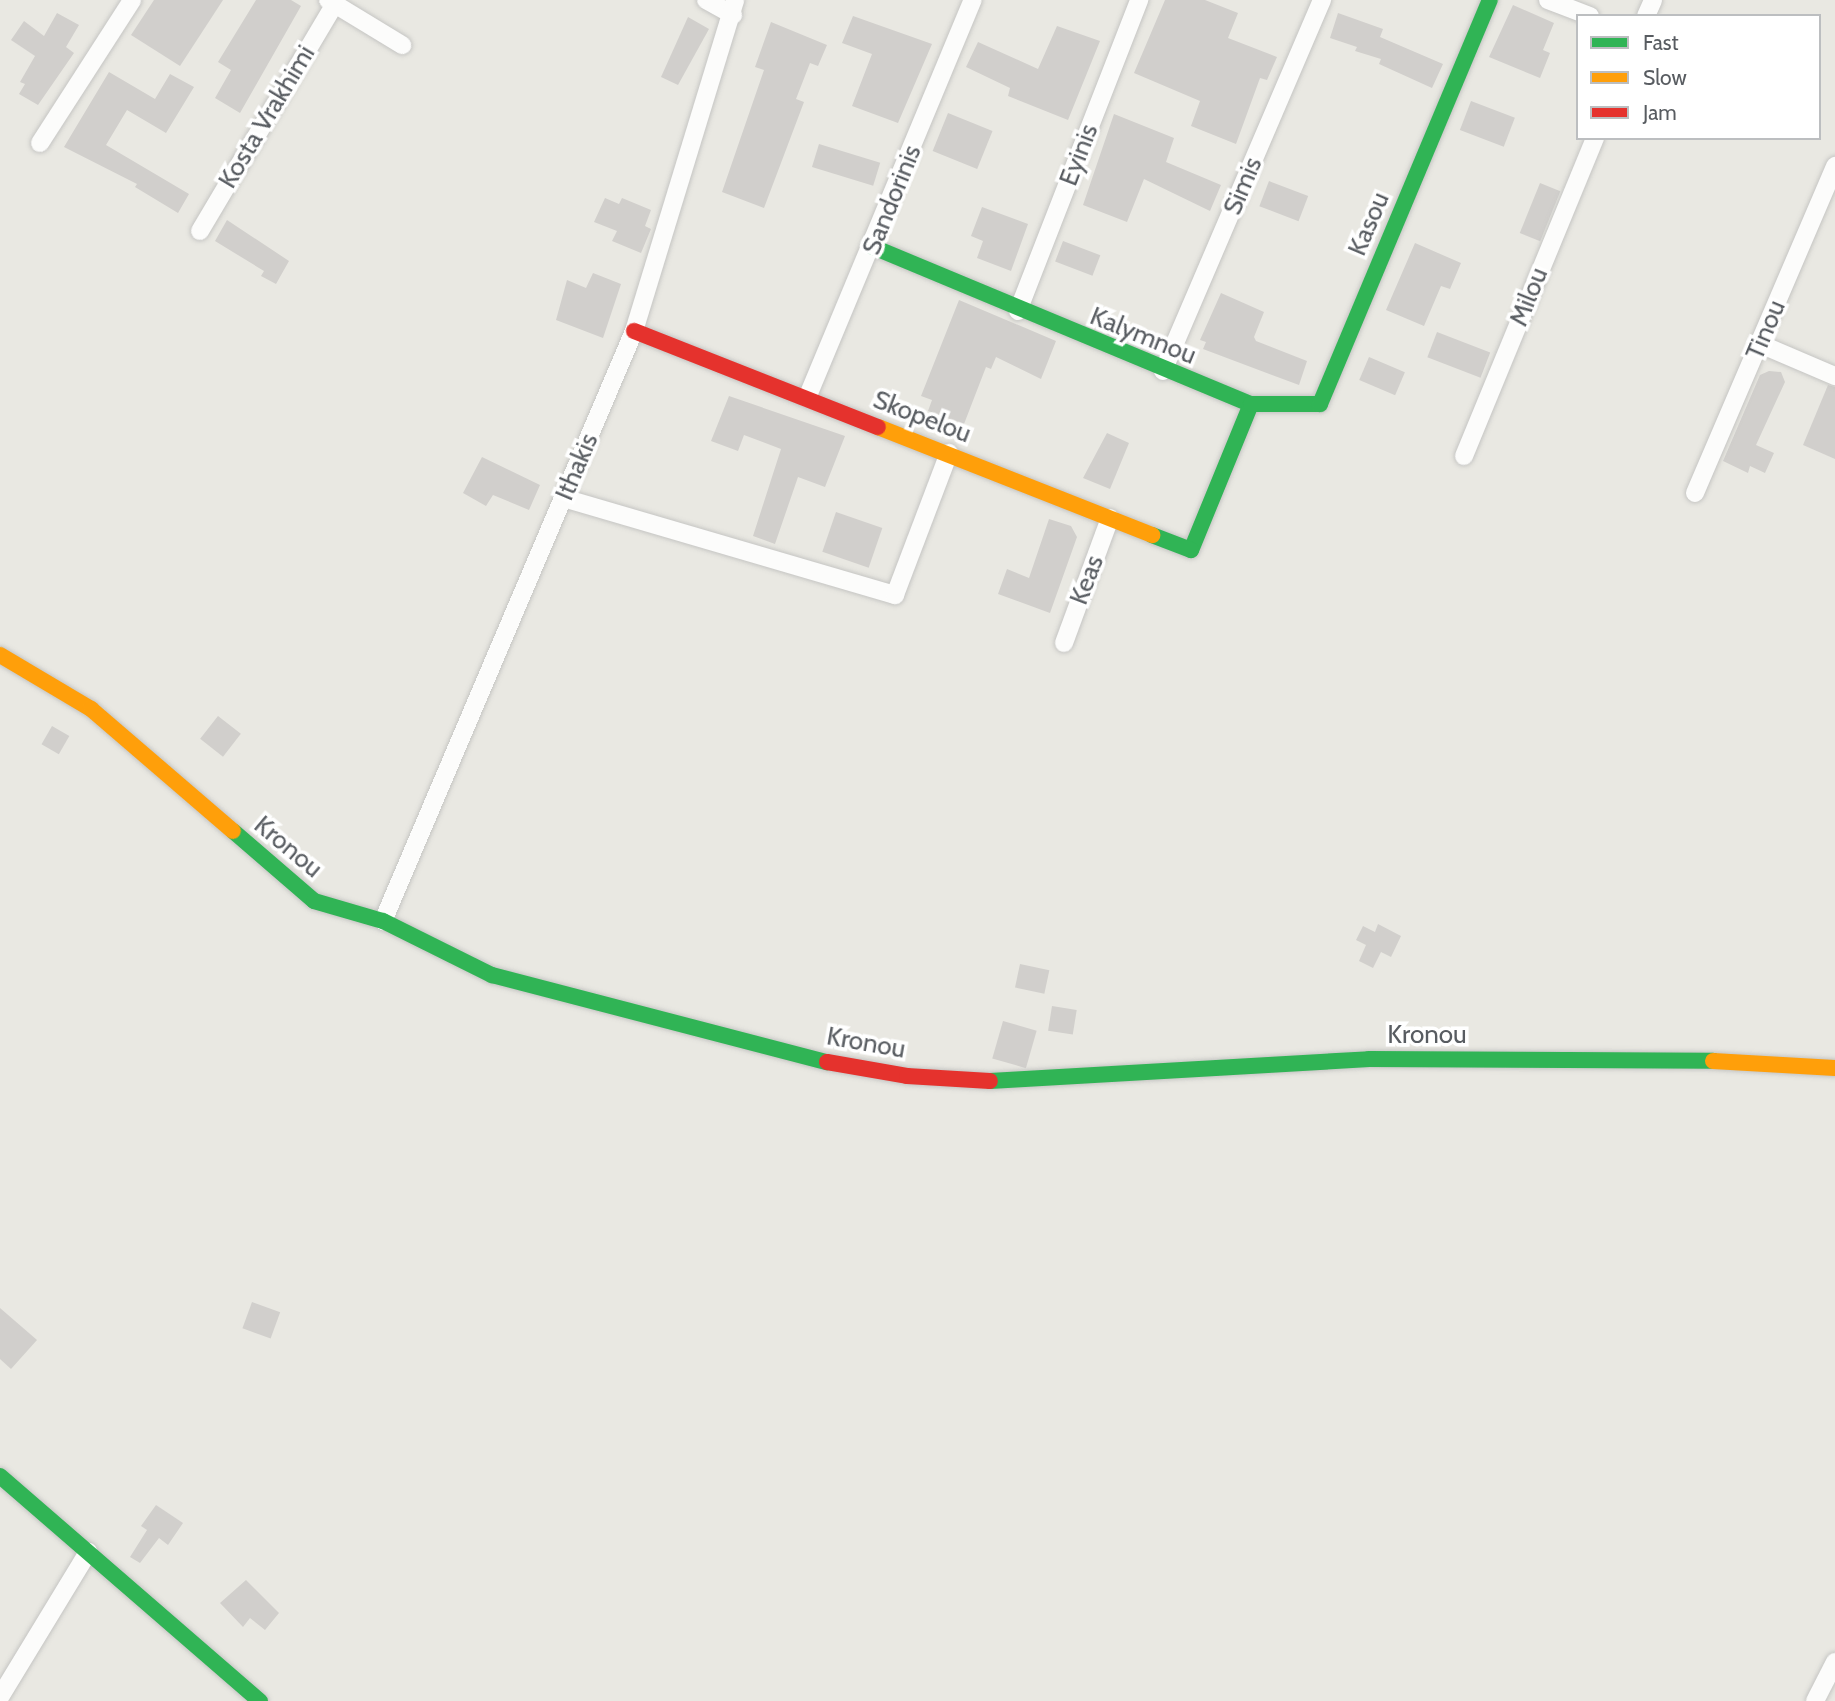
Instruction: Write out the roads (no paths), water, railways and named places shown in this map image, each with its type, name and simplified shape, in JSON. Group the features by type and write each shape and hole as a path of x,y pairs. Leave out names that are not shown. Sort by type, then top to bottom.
{"street":[{"path":"40,142 132,0"},
{"path":"706,0 734,8"},
{"name":"Sandorinis","path":"807,398 873,247 973,0"},
{"name":"Simis","path":"1163,371 1322,0"},
{"name":"Kasou","path":"1251,404 1320,404 1490,0"},
{"path":"1548,0 1585,14"},
{"path":"331,2 402,45"},
{"name":"Kosta Vrakhimi","path":"200,231 331,2"},
{"name":"Eyinis","path":"1018,311 1133,2"},
{"name":"Ithakis","path":"383,920 634,331 734,8"},
{"name":"Milou","path":"1464,456 1594,140"},
{"name":"Tinou","path":"1695,493 1831,189 1835,166"},
{"name":"Kalymnou","path":"873,247 1018,311 1251,404"},
{"name":"Skopelou","path":"634,331 1191,550 1251,404"},
{"path":"1760,344 1835,376"},
{"path":"563,498 895,595 949,453"},
{"name":"Keas","path":"1064,643 1110,518"},
{"name":"Kronou","path":"0,655 91,709 314,901 383,920 492,975 817,1060 907,1076 1015,1082 1369,1059 1705,1060 1835,1068"},
{"path":"0,1476 260,1701"},
{"path":"0,1697 88,1552"},
{"path":"1815,1701 1835,1662"}]}
